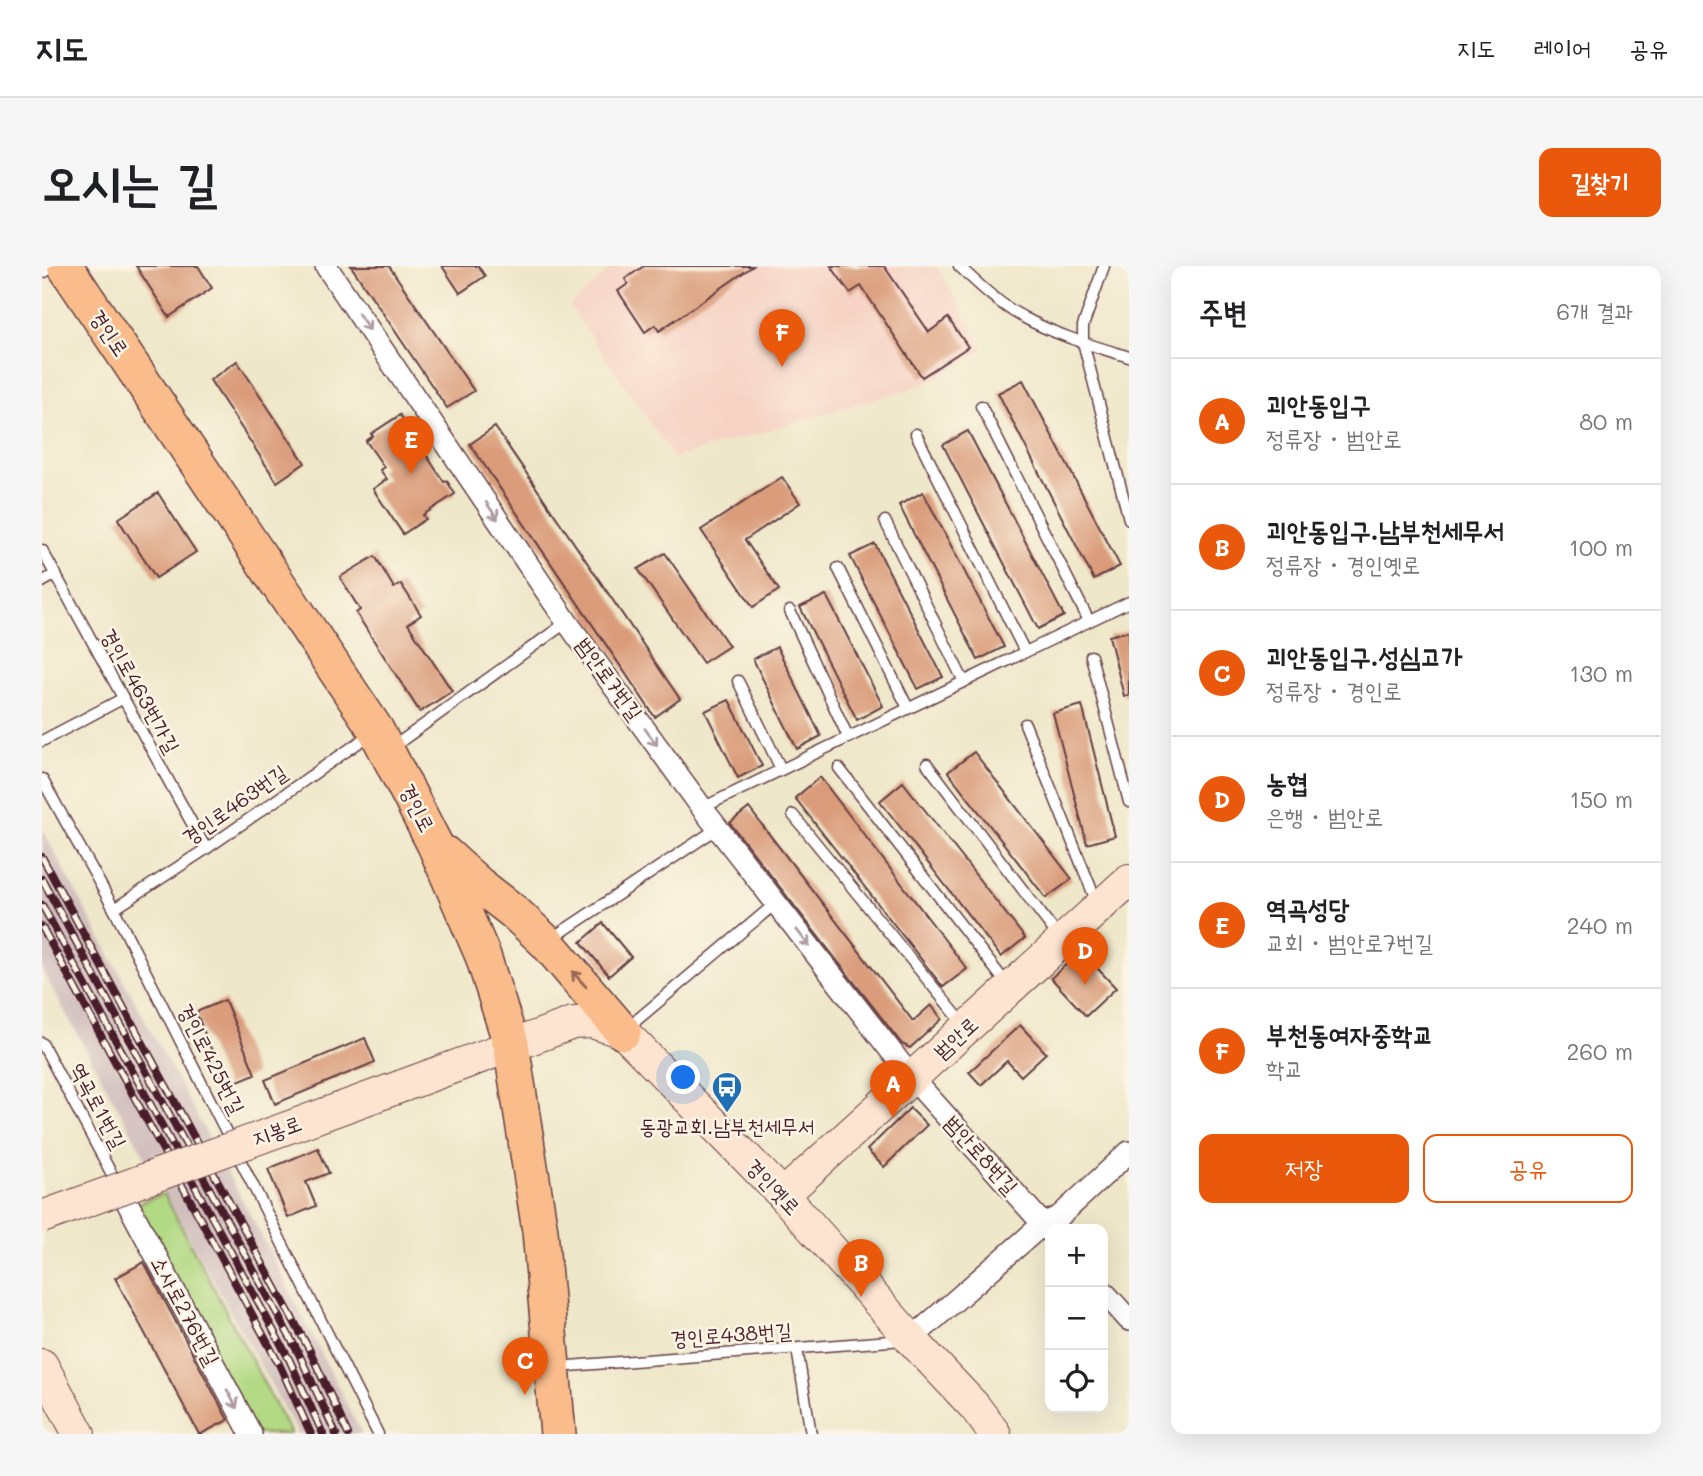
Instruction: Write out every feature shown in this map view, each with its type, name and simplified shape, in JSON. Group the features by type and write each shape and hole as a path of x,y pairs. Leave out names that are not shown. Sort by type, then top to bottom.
{"main road":[{"name":"경인로","path":"65,266 382,740 435,845 482,956 511,1044 540,1231 558,1434"},
{"path":"435,845 547,943 623,1032"}],"street":[{"name":"범안로7번길","path":"326,266 567,622 702,808 912,1078"},
{"name":"범안로","path":"783,1195 1129,880"},
{"name":"경인옛로","path":"511,1044 573,1023 592,1022 623,1032 783,1195 911,1339 975,1406 995,1434"},
{"name":"지봉로","path":"42,1217 511,1044"},
{"name":"범안로8번길","path":"912,1078 1045,1226"},
{"path":"1051,1224 1129,1152"},
{"name":"소사로276번길","path":"119,1187 250,1434"},
{"path":"911,1339 1045,1230"},
{"path":"1108,1297 1129,1320"},
{"path":"44,1374 79,1434"}],"lane":[{"path":"960,266 973,280 1022,317 1129,357"},
{"path":"1104,266 1083,326 1083,342 1129,519"},
{"path":"981,406 1089,621"},
{"path":"916,434 1025,652"},
{"path":"884,521 964,682"},
{"name":"경인로463번가길","path":"42,550 206,849"},
{"path":"838,568 908,708"},
{"path":"42,582 55,575"},
{"path":"702,808 1129,602"},
{"path":"790,611 848,737"},
{"name":"경인로463번길","path":"114,909 567,622"},
{"path":"1091,656 1129,802"},
{"path":"738,681 781,769"},
{"path":"42,741 122,699"},
{"path":"1024,724 1098,908"},
{"path":"927,764 1062,941"},
{"path":"839,768 1010,988"},
{"name":"경인로425번길","path":"42,779 114,909 378,1434"},
{"path":"793,815 967,1028"},
{"path":"547,943 718,828"},
{"path":"623,1032 776,903"},
{"name":"역곡로1번길","path":"42,1043 119,1187"},
{"name":"경인로438번길","path":"553,1367 911,1339"},
{"path":"797,1349 811,1434"}],"shaded area":[{"path":"603,266 937,266 984,350 922,385 674,458 570,306 607,272"},
{"path":"42,829 267,1246 362,1434 298,1434 42,970"}],"green space":[{"path":"164,1194 291,1434 251,1434 129,1206"}],"building":[{"path":"136,266 198,266 212,288 169,317"},
{"path":"351,266 389,266 474,391 447,408"},
{"path":"442,266 478,266 485,276 460,293"},
{"path":"644,266 753,266 659,331 655,325 645,332 618,291 628,284 625,279"},
{"path":"831,266 884,266 929,332 948,318 968,347 922,377 861,286 850,293"},
{"path":"237,361 305,463 277,482 210,380"},
{"path":"1023,380 1120,566 1094,580 998,393"},
{"path":"400,415 444,482 447,481 455,494 423,515 426,519 403,534 373,489 387,479 380,470 384,467 366,441 373,436 371,434"},
{"path":"495,427 680,699 655,717 470,444"},
{"path":"968,431 1064,616 1038,629 943,445"},
{"path":"782,477 800,503 745,540 779,590 753,607 701,530"},
{"path":"923,492 1004,647 978,660 899,505"},
{"path":"158,493 196,552 156,578 118,519"},
{"path":"875,544 943,677 918,689 850,556"},
{"path":"665,553 729,646 703,663 638,569"},
{"path":"375,556 394,588 401,584 421,615 408,624 452,691 420,712 356,613 360,610 340,577"},
{"path":"826,595 883,706 857,720 800,607"},
{"path":"1129,631 1129,695 1124,696 1109,636"},
{"path":"777,647 821,736 797,749 753,659"},
{"path":"729,700 762,766 738,778 705,711"},
{"path":"1082,705 1115,836 1087,844 1053,713"},
{"path":"974,752 1072,879 1046,898 948,772"},
{"path":"820,777 967,969 943,987 795,798"},
{"path":"903,782 1025,938 1001,957 880,801"},
{"path":"749,808 913,1021 931,1005 942,1019 910,1048 902,1044 730,823"},
{"path":"603,923 631,957 609,976 581,942"},
{"path":"1081,951 1116,988 1086,1016 1051,978"},
{"path":"225,1000 255,1074 226,1086 196,1012"},
{"path":"1020,1025 1046,1053 1021,1076 1007,1061 981,1085 969,1072"},
{"path":"365,1038 375,1062 275,1104 265,1080"},
{"path":"910,1108 927,1125 884,1167 867,1150"},
{"path":"318,1148 329,1173 306,1182 316,1206 288,1218 268,1169"},
{"path":"144,1262 228,1420 201,1434 115,1278"}],"railway":[{"path":"42,857 309,1349 348,1434"},
{"path":"42,879 299,1354 336,1434"},
{"path":"42,905 289,1359 323,1434"},
{"path":"42,927 279,1364 311,1434"}],"place":[{"name":"부천동여자중학교","path":"782,367"},
{"name":"역곡성당","path":"411,474"},
{"name":"농협","path":"1085,985"},
{"name":"동광교회.남부천세무서","path":"727,1114"},
{"name":"괴안동입구","path":"893,1118"},
{"name":"괴안동입구.남부천세무서","path":"861,1297"},
{"name":"괴안동입구.성심고가","path":"525,1395"}]}
